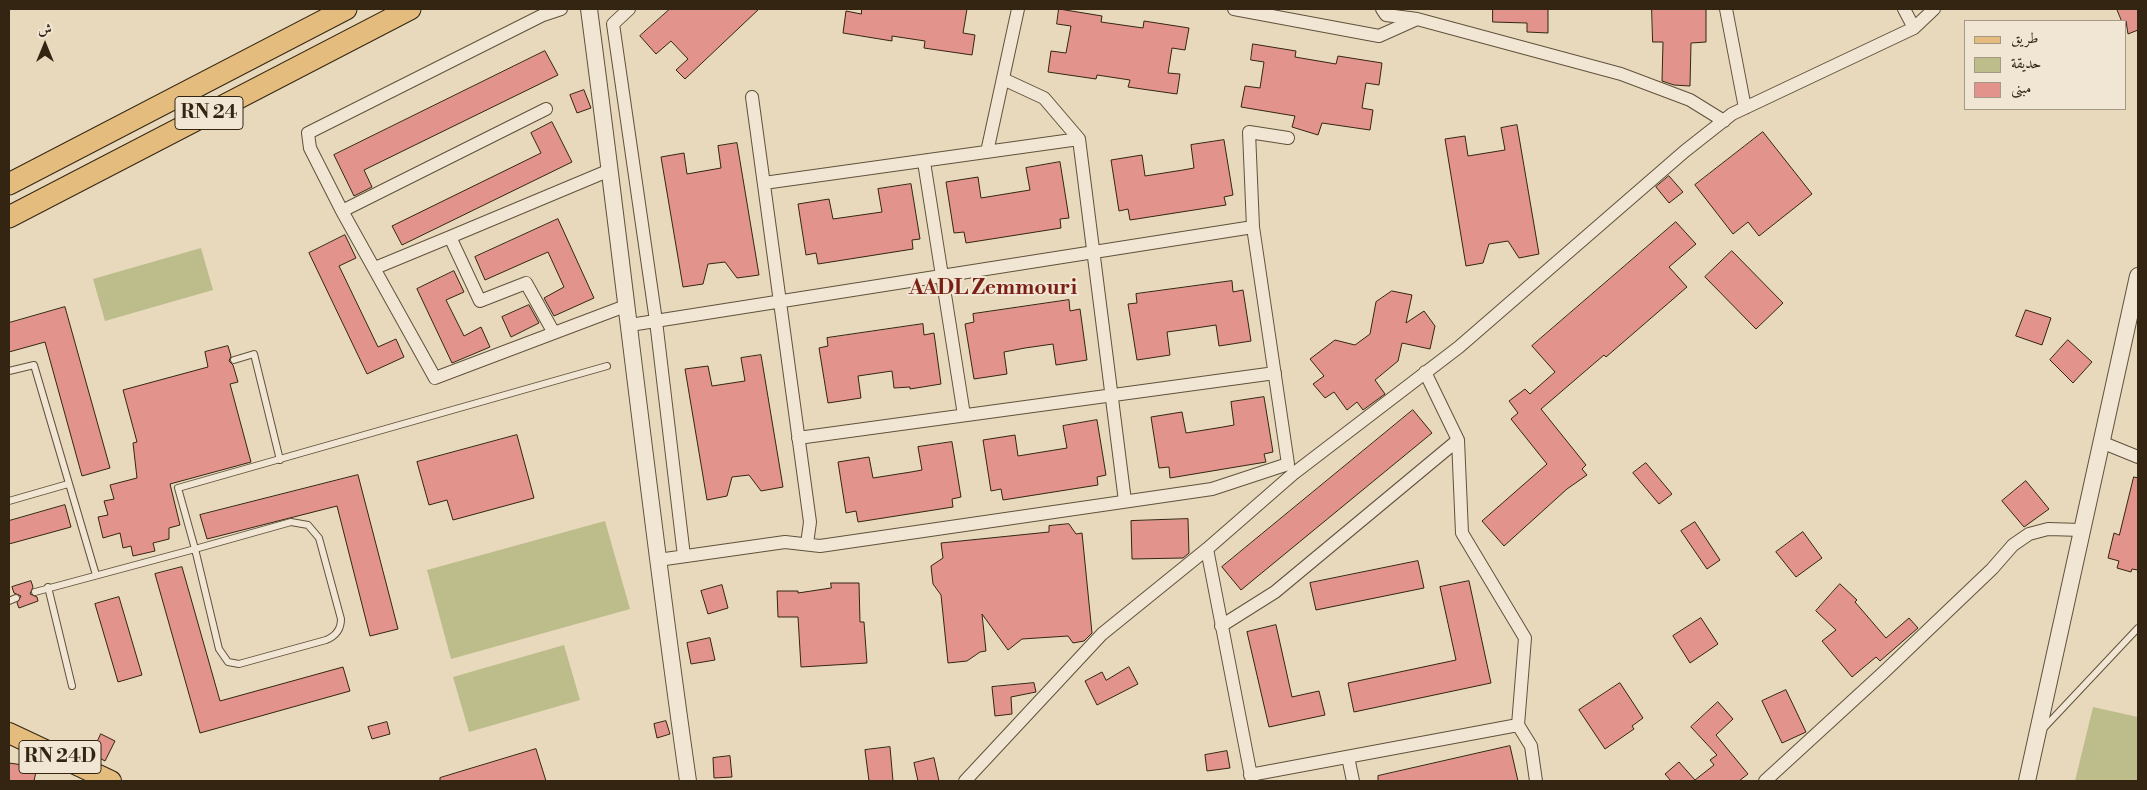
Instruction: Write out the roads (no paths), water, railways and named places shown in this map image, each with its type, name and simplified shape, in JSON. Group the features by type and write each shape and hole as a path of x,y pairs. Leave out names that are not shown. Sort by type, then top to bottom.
{"highway":[{"name":"RN 24","path":"9,184 346,9"},
{"name":"RN 24","path":"9,217 410,9"}],"main road":[{"name":"RN 24D","path":"9,733 112,781"}],"street":[{"path":"561,9 543,15 308,133 310,148 342,211 435,378 628,305"},
{"path":"589,9 628,305 658,560 688,781"},
{"path":"629,9 613,24 656,321 684,556"},
{"path":"987,152 1018,9"},
{"path":"1234,9 1379,36 1417,19"},
{"path":"1726,9 1745,108"},
{"path":"1904,9 1914,28"},
{"path":"965,781 1102,634 1207,549 1291,469 1459,347 1685,151 1724,121 1745,108 1914,28 1934,9"},
{"path":"1379,36 1384,12 1417,19 1621,74 1690,100 1724,121"},
{"path":"1003,79 1044,98 1079,139 1125,501"},
{"path":"752,97 810,522 807,544"},
{"path":"342,211 546,109"},
{"path":"1288,138 1250,132 1254,227 1291,469"},
{"path":"764,183 1079,139"},
{"path":"924,162 964,415"},
{"path":"375,268 610,170"},
{"path":"630,325 1254,227"},
{"path":"450,237 480,301 526,283 554,333"},
{"path":"2027,781 2138,276"},
{"path":"1425,372 1458,440 1462,533 1524,638 1518,725 1531,746 1536,781"},
{"path":"798,438 1275,373"},
{"path":"1222,626 1276,592 1458,440"},
{"path":"2102,442 2138,457"},
{"path":"658,560 785,542 829,545 1212,488 1291,469"},
{"path":"1765,781 1884,672 1992,569 2013,545 2029,534 2048,529 2082,530"},
{"path":"1207,549 1251,778 1348,757 1518,725"},
{"path":"1348,757 1353,781"}],"lane":[{"path":"234,360 254,354 280,460"},
{"path":"9,371 34,365 96,575"},
{"path":"35,592 48,587 96,575 195,548 291,522 308,525 319,538 341,619 338,632 330,638 244,662 228,662 221,654 195,548 178,488 607,366"},
{"path":"9,501 68,484"},
{"path":"48,587 72,686"},
{"path":"9,601 16,598"},
{"path":"2036,737 2138,628"}],"district":[{"name":"AADL Zemmouri","path":"993,289"}]}
